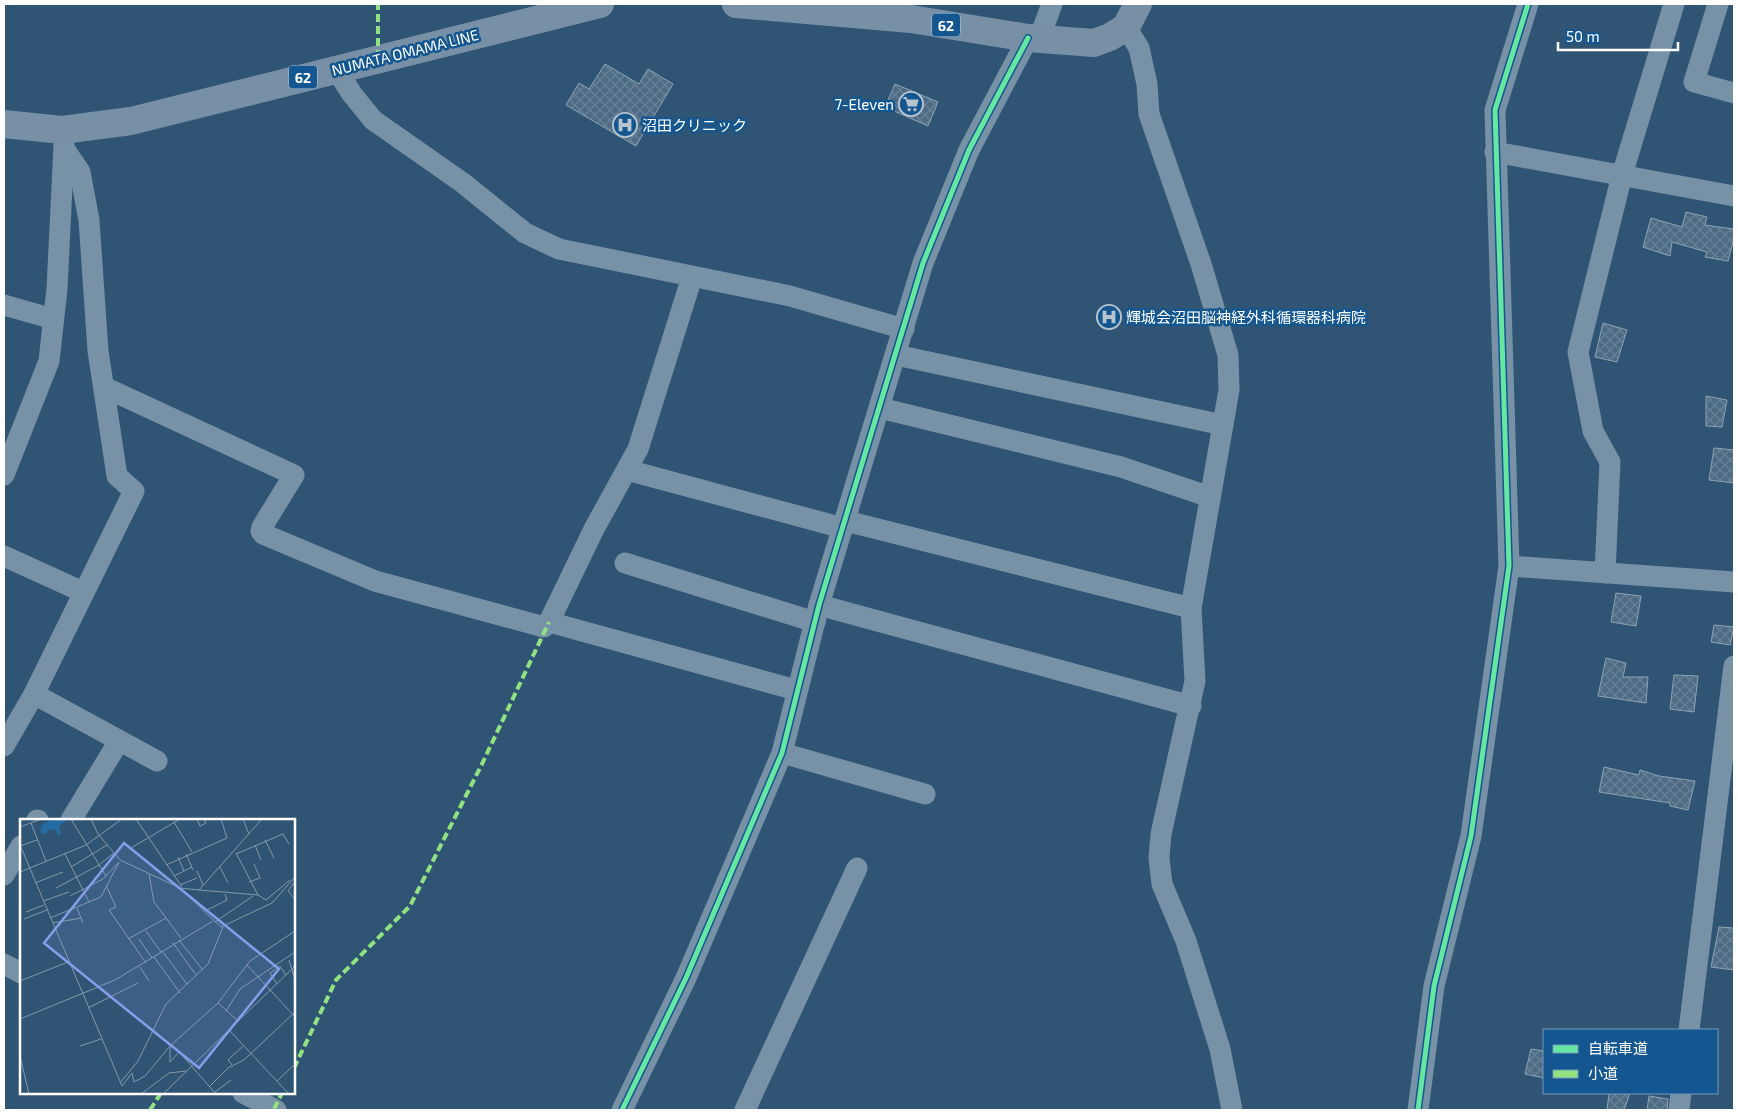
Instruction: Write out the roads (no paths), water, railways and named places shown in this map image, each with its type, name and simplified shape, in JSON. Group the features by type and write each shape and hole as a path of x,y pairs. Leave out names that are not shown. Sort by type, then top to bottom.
{"main road":[{"name":"NUMATA OMAMA LINE","path":"4,124 64,140 131,121 600,4"},
{"name":"62","path":"736,4 915,12 1033,38 1094,43 1110,38 1132,16"}],"street":[{"path":"622,1110 686,978 782,753 796,690 817,614 923,263 969,150 1052,4"},
{"path":"1418,1110 1434,986 1471,836 1509,566 1494,110 1528,4"},
{"path":"1605,573 1610,462 1593,431 1578,352 1622,176 1674,4"},
{"path":"1718,4 1694,82 1734,93"},
{"path":"1132,16 1148,84 1149,114 1202,264 1228,355 1229,390 1191,608 1195,680 1191,706 1161,834 1159,858 1162,884 1186,942 1220,1049 1232,1110"},
{"path":"336,69 352,94 373,120 463,183 525,234 559,249 790,296 904,329"},
{"path":"4,475 49,361 64,140"},
{"path":"4,746 34,694 134,491 117,476 98,351 89,220 80,172 64,140"},
{"path":"1495,152 1734,196"},
{"path":"104,387 294,476 262,527 261,531 263,534 376,580 544,627 549,622 594,529 638,449 692,277"},
{"path":"4,305 53,319"},
{"path":"896,355 1223,425"},
{"path":"880,408 1120,467 1210,497"},
{"path":"626,470 1191,608"},
{"path":"4,556 83,592"},
{"path":"625,563 817,614 1191,706"},
{"path":"1509,566 1734,582"},
{"path":"549,622 796,690"},
{"path":"1689,1029 1733,690 1734,666"},
{"path":"34,694 157,761"},
{"path":"72,819 119,741"},
{"path":"782,753 925,794"},
{"path":"4,875 20,848"},
{"path":"744,1110 857,868"},
{"path":"4,964 20,972"},
{"path":"245,1094 269,1109"},
{"path":"1679,1110 1681,1094"}],"place":[{"name":"7-Eleven","path":"911,104"},
{"name":"沼田クリニック","path":"625,125"},
{"name":"輝城会沼田脳神経外科循環器科病院","path":"1109,317"}]}
